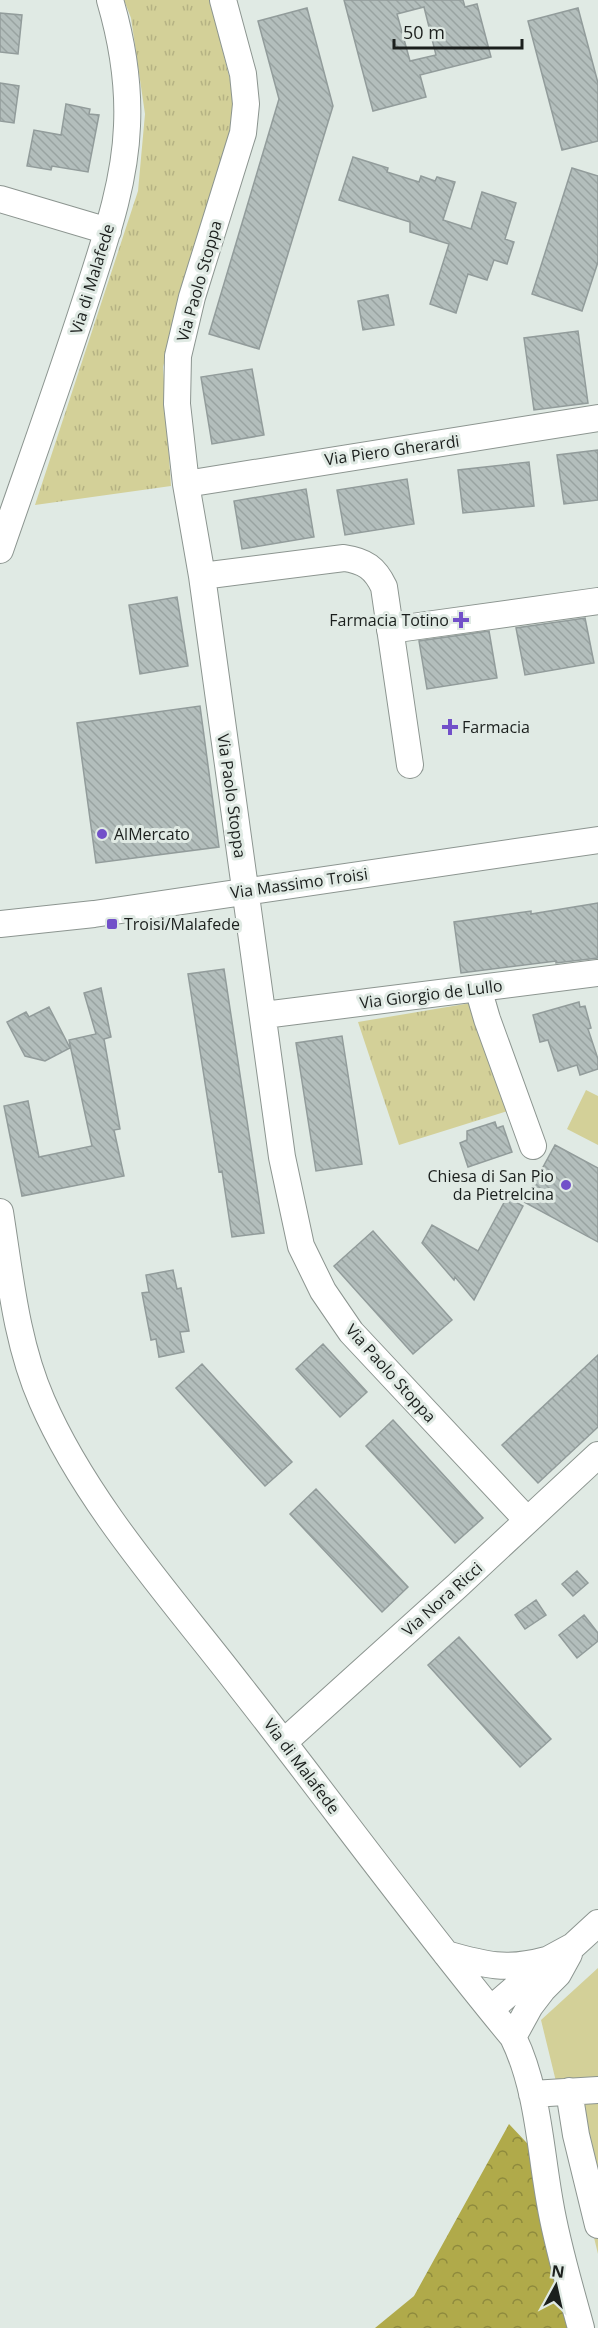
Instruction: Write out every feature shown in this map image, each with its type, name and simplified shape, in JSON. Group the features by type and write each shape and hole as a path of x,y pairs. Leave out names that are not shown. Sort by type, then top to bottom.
{"street":[{"name":"Via di Malafede","path":"0,550 74,338 108,231 125,150 128,94 118,29 110,0"},
{"name":"Via Paolo Stoppa","path":"223,0 243,74 246,104 243,133 192,297 178,356 177,404 186,484 202,576 282,1157 301,1246 323,1291 351,1332 527,1520"},
{"path":"0,199 108,231"},
{"name":"Via Piero Gherardi","path":"186,484 598,418"},
{"path":"202,576 344,558 359,560 370,566 378,574 384,587 410,765"},
{"path":"390,630 598,601"},
{"name":"Via Massimo Troisi","path":"0,924 94,914 598,840"},
{"name":"Via Giorgio de Lullo","path":"264,1015 598,973"},
{"path":"478,988 533,1146"},
{"name":"Via di Malafede","path":"0,1212 24,1349 35,1384 62,1441 102,1509 446,1954 513,2037 522,2055 532,2094 550,2206 581,2328"},
{"name":"Via Nora Ricci","path":"284,1742 598,1455"},
{"path":"491,2009 549,1959 573,1946 598,1923"},
{"path":"513,2037 530,2006 558,1974 573,1946"},
{"path":"446,1954 485,1965 520,1967 549,1959"},
{"path":"532,2094 598,2090"},
{"path":"569,2091 576,2135 598,2225"}],"green space":[{"path":"124,0 210,0 237,108 222,164 202,223 163,367 171,486 35,505 138,191 145,114 131,18"},
{"path":"471,1003 514,1109 399,1145 358,1022"},
{"path":"586,1090 598,1096 598,1145 567,1129"},
{"path":"598,1968 598,2254 541,2020"},
{"path":"509,2124 541,2158 582,2328 375,2328 414,2296"}],"building":[{"path":"344,0 463,0 465,7 477,4 491,57 420,75 426,97 373,111","holes":["424,7 436,55 410,61 397,14"]},
{"path":"307,8 333,106 259,349 209,334 279,99 258,21"},
{"path":"578,8 598,83 598,141 562,150 528,21"},
{"path":"0,13 22,15 18,54 0,52"},
{"path":"0,83 19,86 14,123 0,121"},
{"path":"66,104 90,109 89,114 99,115 88,172 52,166 51,170 27,166 34,130 61,135"},
{"path":"353,157 388,168 387,172 419,182 421,176 435,181 437,177 455,182 443,220 471,229 482,192 516,203 505,239 514,242 507,264 494,260 487,280 468,274 456,313 430,304 449,244 410,232 410,222 339,200"},
{"path":"572,168 598,176 598,262 582,311 532,294"},
{"path":"388,295 394,325 363,330 358,301"},
{"path":"578,331 588,403 534,410 524,338"},
{"path":"252,369 264,435 212,444 201,377"},
{"path":"598,450 598,500 564,504 557,455"},
{"path":"529,462 534,506 463,513 458,470"},
{"path":"407,479 414,524 345,535 337,490"},
{"path":"306,489 314,537 242,549 234,501"},
{"path":"177,597 188,666 140,674 129,605"},
{"path":"585,618 594,663 525,675 516,628"},
{"path":"489,631 497,678 427,689 419,641"},
{"path":"200,706 219,847 96,863 77,723"},
{"path":"598,903 598,958 461,973 454,922 531,911 531,914"},
{"path":"224,969 264,1233 232,1237 222,1171 219,1172 188,974"},
{"path":"101,988 111,1037 104,1039 120,1129 114,1130 124,1176 22,1196 4,1106 28,1101 39,1157 92,1146 69,1040 96,1034 84,993"},
{"path":"579,1002 580,1007 585,1006 591,1028 588,1029 598,1059 598,1069 580,1075 577,1065 558,1071 548,1040 540,1042 533,1015"},
{"path":"49,1007 70,1048 45,1061 25,1056 7,1022 26,1012 29,1017"},
{"path":"342,1036 362,1164 316,1171 296,1043"},
{"path":"495,1122 497,1128 503,1126 512,1152 468,1167 460,1143 467,1140 467,1131"},
{"name":"Chiesa di San Pio da Pietrelcina","path":"555,1145 598,1168 598,1242 524,1202"},
{"path":"507,1197 523,1206 474,1300 422,1243 432,1225 478,1251"},
{"path":"373,1231 452,1320 413,1354 334,1266"},
{"path":"173,1270 177,1289 181,1288 189,1331 180,1332 184,1352 159,1357 156,1339 151,1340 142,1293 149,1292 146,1275"},
{"path":"323,1344 367,1392 340,1417 296,1369"},
{"path":"598,1355 598,1427 538,1483 502,1445"},
{"path":"202,1364 292,1462 265,1486 176,1388"},
{"path":"393,1420 483,1518 455,1543 366,1446"},
{"path":"316,1489 408,1587 382,1612 290,1514"},
{"path":"577,1571 588,1583 573,1596 562,1584"},
{"path":"536,1600 546,1615 525,1629 515,1615"},
{"path":"584,1615 598,1633 598,1641 577,1658 559,1635"},
{"path":"459,1637 551,1739 520,1767 428,1665"}],"place":[{"name":"Farmacia Totino","path":"461,620"},
{"name":"Farmacia","path":"450,727"},
{"name":"AlMercato","path":"102,834"},
{"name":"Troisi/Malafede","path":"112,924"},
{"name":"Chiesa di San Pio da Pietrelcina","path":"566,1185"}]}
